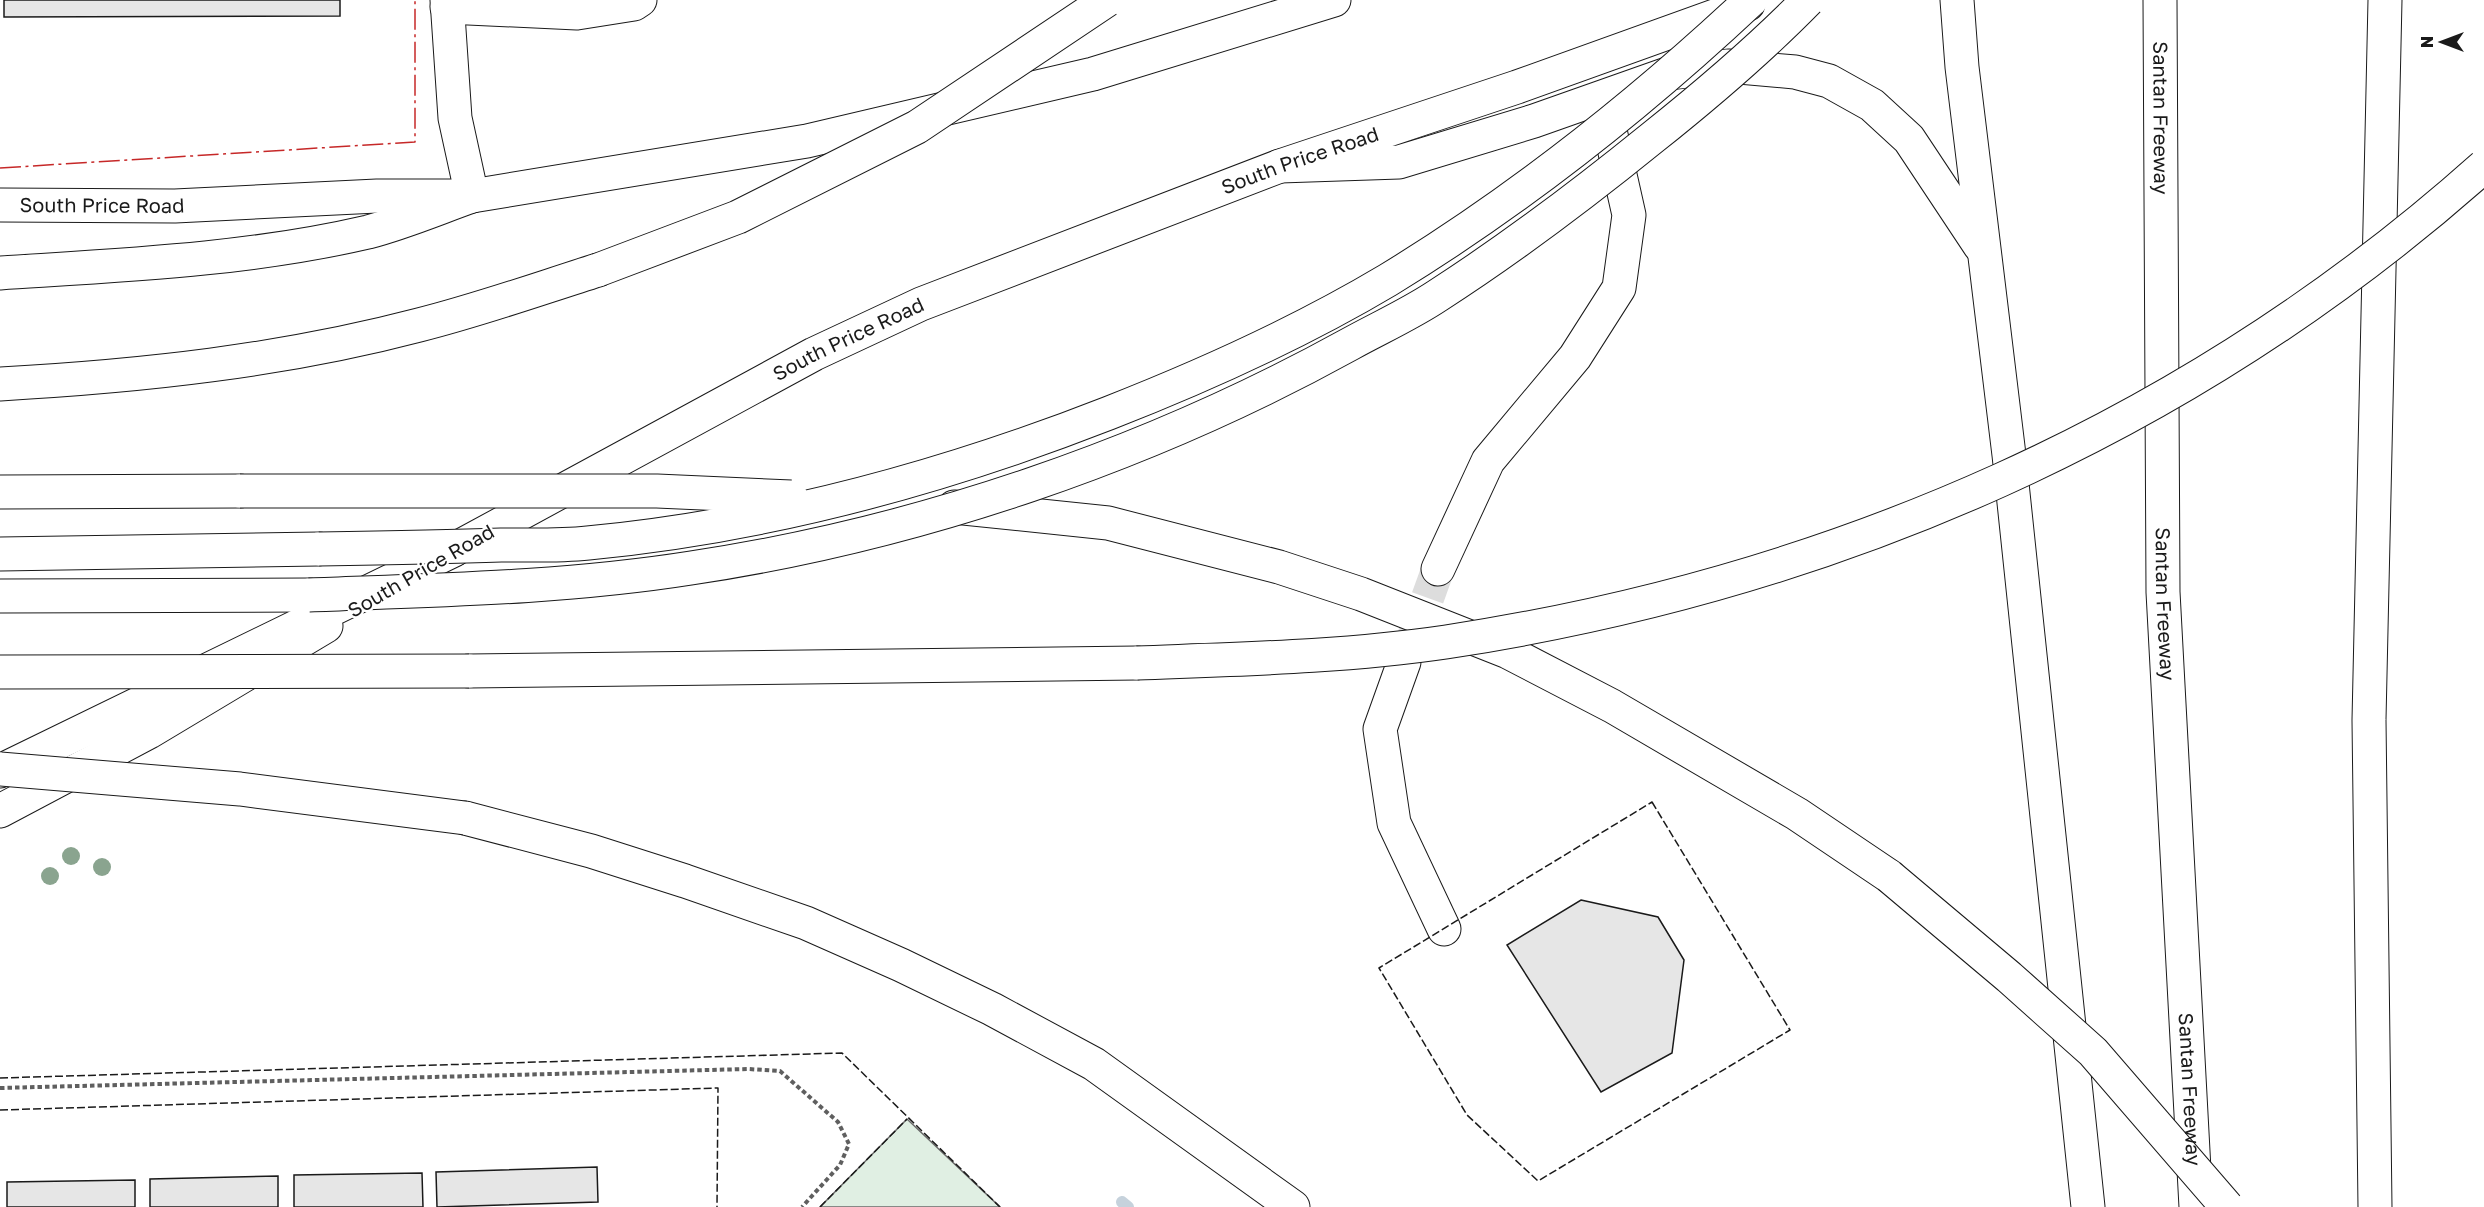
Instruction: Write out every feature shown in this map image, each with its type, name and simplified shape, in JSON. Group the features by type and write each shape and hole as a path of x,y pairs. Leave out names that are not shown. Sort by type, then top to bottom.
{"main road":[{"path":"0,273 177,263 225,257 369,231 472,196 454,118 447,4 577,13 634,4 640,0"},
{"path":"0,384 189,369 300,351 418,326 598,270 738,217 917,127 1107,0"},
{"name":"South Price Road","path":"0,205 175,206 377,196 472,196 807,141 1093,74 1334,0"},
{"path":"0,554 586,543 693,529 788,511 938,474 1053,435 1161,393 1264,348 1386,281 1492,212 1601,132 1751,0"},
{"name":"South Price Road","path":"0,811 149,732 454,550 814,354 921,304 1280,166 1517,87 1758,0"},
{"path":"0,596 309,595 524,587 608,580 805,548 914,521 1034,483 1183,426 1283,381 1434,298 1559,213 1675,120 1782,26 1808,0"},
{"path":"1957,0 2009,455 2088,1207"},
{"name":"Santan Freeway","path":"2160,0 2163,592 2196,1207"},
{"path":"2375,1207 2369,720 2385,0"},
{"path":"1280,166 1399,162 1603,97 1670,73 1728,66 1795,72 1829,81 1872,105 1909,139 1984,252"},
{"path":"1438,569 1488,461 1575,357 1619,288 1629,214 1603,97"},
{"path":"0,672 469,671 1137,663 1310,655 1444,642 1491,633 1671,596 1782,564 1897,525 1974,494 2068,450 2204,375 2316,301 2426,218 2484,166"},
{"path":"0,492 657,491 927,505 1108,523 1280,567 1371,598 1508,652 1612,706 1797,814 1889,876 2009,976 2093,1052 2227,1207"},
{"path":"0,770 454,550"},
{"path":"1404,662 1380,729 1394,823 1444,929"},
{"path":"0,770 240,789 465,818 591,851 725,895 806,924 902,965 992,1009 1094,1064 1293,1207"}],"path":[{"path":"0,1088 562,1072 748,1069 780,1071 811,1095 838,1122 849,1144 840,1165 802,1207"}],"green space":[{"path":"907,1119 1000,1207 820,1207"}],"building":[{"path":"4,0 340,0 340,16 4,17"},
{"path":"1581,900 1658,917 1684,960 1672,1053 1601,1092 1507,945"},
{"path":"597,1167 598,1202 437,1207 436,1172"},
{"path":"422,1173 423,1207 294,1207 294,1175"},
{"path":"278,1176 278,1207 150,1207 150,1179"},
{"path":"135,1180 135,1207 7,1207 7,1182"}],"waterway":[{"path":"1122,1202 1128,1207"}],"tunnel":[{"path":"1411,644 1438,569"}],"fence":[{"path":"1652,802 1790,1030 1538,1181 1467,1115 1379,968 1652,802"},
{"path":"0,1078 842,1053 1000,1207"},
{"path":"0,1110 718,1088 717,1207"},
{"path":"820,1207 907,1119"}],"power":[{"path":"0,168 415,142 415,0"}]}
